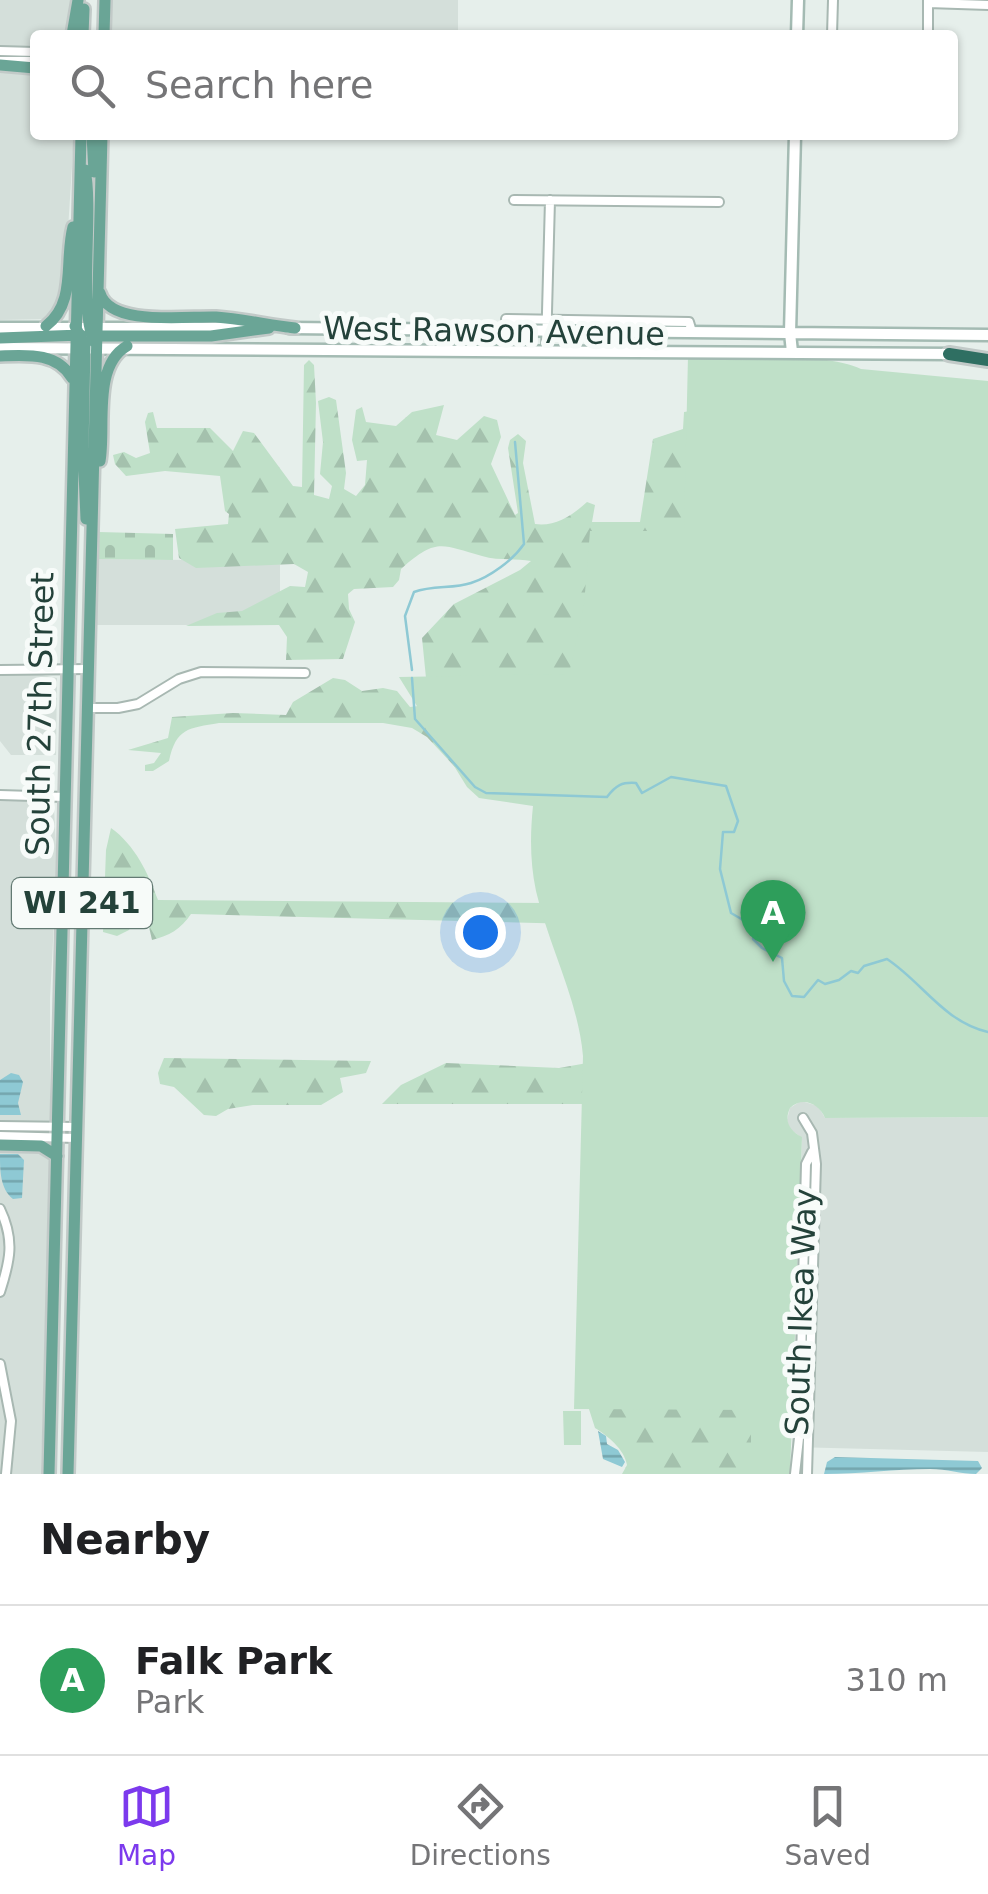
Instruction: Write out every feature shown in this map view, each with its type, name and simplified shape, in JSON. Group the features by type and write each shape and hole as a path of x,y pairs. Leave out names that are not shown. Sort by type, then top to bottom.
{"highway":[{"path":"949,354 988,357"}],"main road":[{"path":"73,30 81,0"},
{"path":"81,0 84,30"},
{"path":"104,30 105,0"},
{"path":"797,30 798,0"},
{"path":"0,63 30,64"},
{"name":"South 27th Street","path":"68,1474 94,500 78,208 82,140"},
{"path":"92,140 100,201"},
{"name":"South 27th Street","path":"49,1474 74,382 99,291 102,140"},
{"path":"792,352 794,140"},
{"path":"81,156 90,214 83,448 86,530 91,554"},
{"path":"46,326 58,317 65,303 69,243 78,208"},
{"path":"99,291 109,308 129,315 219,318 294,328"},
{"name":"West Rawson Avenue","path":"0,328 46,326 127,346 949,354"},
{"path":"0,338 211,336 270,328"},
{"name":"West Rawson Avenue","path":"270,328 368,332 988,335"},
{"path":"367,348 368,332"},
{"name":"West Rawson Avenue","path":"0,348 86,336"},
{"path":"94,500 103,446 108,372 115,356 127,346"},
{"path":"0,356 36,356 56,361 65,366 74,382"},
{"path":"0,1145 41,1146 56,1156"}],"street":[{"path":"832,30 833,0"},
{"path":"928,30 928,2 988,5"},
{"path":"0,51 30,52"},
{"path":"514,200 719,202"},
{"path":"546,349 550,200"},
{"path":"506,319 688,322 692,332"},
{"path":"0,670 88,669"},
{"path":"87,708 138,704 179,679 201,672 305,673"},
{"path":"0,796 66,797"},
{"name":"South Ikea Way","path":"803,1118 812,1133 816,1164 808,1474"},
{"path":"0,1126 57,1132"},
{"path":"0,1136 76,1132"},
{"name":"South Ikea Way","path":"795,1474 806,1164 812,1152"},
{"path":"0,1209 11,1242 8,1270 0,1292"},
{"path":"0,1364 11,1421 6,1474"}],"shaded area":[{"path":"0,0 75,0 72,30 30,30 30,140 74,140 64,293 49,319 0,320"},
{"path":"111,0 458,0 458,30 110,30"},
{"path":"97,559 280,561 280,625 95,625"},
{"path":"0,674 57,678 56,755 11,755 0,741"},
{"path":"0,799 47,800 54,808 57,865 50,998 50,1163 41,1474 0,1474"},
{"path":"801,1101 818,1106 825,1118 988,1117 988,1452 792,1447 802,1138 789,1128 787,1120 790,1108"}],"green space":[{"path":"688,356 802,357 861,369 988,381 988,1117 825,1118 810,1103 800,1102 790,1108 789,1125 802,1137 790,1474 751,1474 751,1410 574,1409 583,1056 575,1014 536,891 531,849 533,806 479,798 467,787 399,677 569,674 584,605 590,531 684,531"},
{"path":"309,360 314,365 316,403 314,495 329,499 332,486 320,474 323,442 318,401 329,397 336,400 346,473 344,489 356,496 365,485 367,460 357,461 352,440 356,410 362,407 366,422 396,426 412,412 444,405 436,435 457,440 484,416 497,420 501,437 491,464 515,515 518,513 508,448 510,440 518,434 526,441 523,463 535,524 563,519 587,502 595,505 592,522 640,522 653,439 683,429 684,412 726,406 783,1027 770,1474 622,1474 627,1465 623,1454 595,1428 588,1406 609,1104 382,1104 401,1085 446,1063 559,1068 593,1062 650,926 191,914 174,931 152,940 149,927 135,921 129,930 117,936 103,932 106,850 111,828 140,860 158,900 549,903 608,818 481,795 427,737 412,728 383,723 200,726 185,731 169,761 153,771 145,771 145,765 154,763 161,753 128,750 168,738 172,717 286,715 293,702 333,678 345,680 362,691 397,691 410,707 434,704 427,688 422,638 454,604 531,561 488,558 440,546 423,552 401,569 393,587 354,589 348,594 355,622 343,659 286,660 287,637 279,625 186,626 217,613 242,611 290,586 305,587 308,572 294,564 196,568 179,558 175,529 228,524 220,476 165,471 126,476 115,464 113,455 124,452 136,458 150,453 145,422 148,413 153,412 157,428 210,428 233,451 243,431 254,433 293,486 302,487 304,365"},
{"path":"99,532 173,534 173,560 97,559"},
{"path":"164,1058 371,1061 366,1073 340,1078 343,1092 321,1105 253,1105 228,1109 216,1116 204,1115 174,1087 160,1084 158,1073"},
{"path":"563,1411 581,1411 581,1445 564,1445"}],"water":[{"path":"11,1073 19,1075 23,1082 18,1103 21,1115 0,1115 0,1080"},
{"path":"0,1154 18,1154 24,1160 22,1198 13,1199 5,1190"},
{"path":"598,1431 606,1436 607,1444 618,1450 625,1462 622,1467 603,1459"},
{"path":"835,1457 978,1461 982,1468 976,1474 930,1469 824,1474 827,1462"}],"waterway":[{"path":"412,670 405,616 414,592 478,580 507,562 524,544 515,442"},
{"path":"412,678 415,719 475,787 486,793 607,797 623,784 636,783 642,793 671,777 726,786 738,821 734,832 723,832 720,869 731,913 755,927 753,939 762,948 782,958 784,981 792,996 804,997 818,980 825,984 839,980 851,971 858,973 864,966 887,959 946,1011 988,1032"}],"place":[{"name":"Falk Park","path":"773,962"}]}
